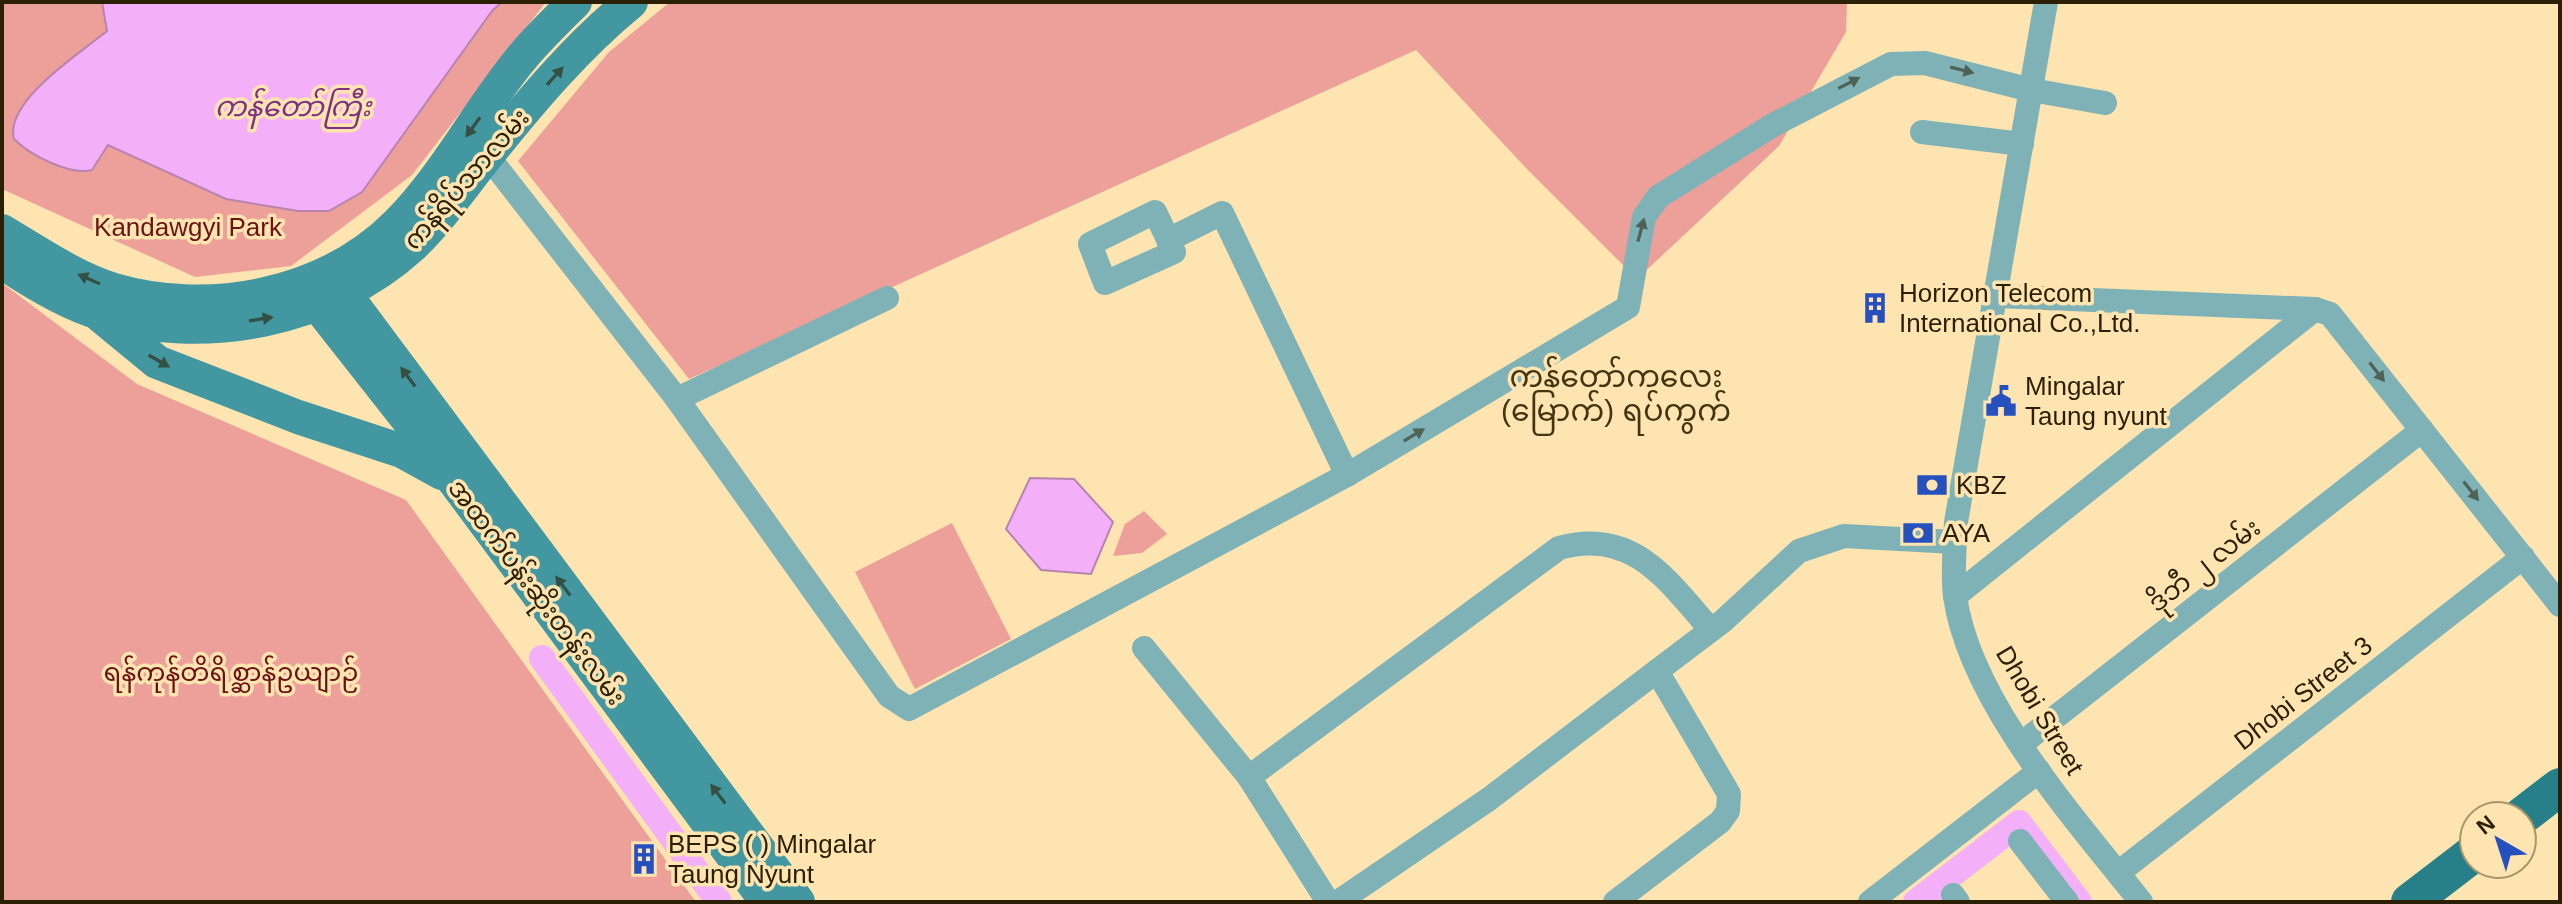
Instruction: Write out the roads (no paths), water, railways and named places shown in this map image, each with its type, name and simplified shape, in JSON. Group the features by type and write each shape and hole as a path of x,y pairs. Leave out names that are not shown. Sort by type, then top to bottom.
{"main road":[{"path":"2,231 21,264 115,290 174,299 324,289 397,224 468,135 523,56 575,2"},
{"name":"ကန်ရိပ်သာလမ်း","path":"21,264 97,313 165,326 214,326 272,318 324,289 371,278 412,246 558,72 631,2"},
{"name":"အထက်ပန်းဆိုးတန်းလမ်း","path":"324,289 453,480 530,563"},
{"name":"အထက်ပန်းဆိုးတန်းလမ်း","path":"324,289 744,850 798,902"},
{"path":"97,313 157,362 298,417 402,451 453,480"},
{"path":"2538,804 2560,787"},
{"name":"အထက်ပန်းဆိုးတန်းလမ်း","path":"744,850 767,902"},
{"path":"2411,902 2458,865"}],"street":[{"name":"Dhobi Street","path":"2046,2 1955,542 1955,596 1976,666 2021,744 2141,902"},
{"path":"487,155 677,399 889,696 909,709 1347,475 1628,307 1644,217 1658,197 1773,125 1891,64 1925,63 2031,90 2105,103"},
{"path":"1922,132 2022,144"},
{"path":"1168,240 1222,213 1347,475"},
{"path":"1995,296 2322,312 2422,430 2560,605"},
{"path":"677,399 887,298"},
{"path":"1955,596 2322,312"},
{"name":"ဒိုဘီ ၂ လမ်း","path":"2021,744 2422,430"},
{"path":"1338,902 1489,799 1711,630 1799,551 1844,536 1955,542"},
{"path":"1249,777 1559,548 1605,541 1632,552 1661,574 1711,630"},
{"name":"Dhobi Street 3","path":"2118,873 2523,557"},
{"path":"1144,648 1249,777 1328,902"},
{"path":"1615,902 1720,822 1728,811 1729,794 1657,671"},
{"path":"1870,902 2039,771"},
{"path":"2020,841 2067,902"}],"water":[{"name":"ကန်တော်ကြီး","path":"102,2 502,2 492,11 362,192 329,211 298,211 226,199 108,145 92,170 83,171 51,163 14,139 14,124 32,94 107,31"},
{"path":"1030,478 1074,479 1113,522 1091,574 1041,570 1006,529"}],"waterway":[{"path":"542,658 719,902"},
{"path":"1916,902 2019,823 2079,902"}],"place":[{"name":"Horizon Telecom International Co.,Ltd.","path":"1875,308"},
{"name":"Mingalar Taung nyunt","path":"2001,401"},
{"name":"KBZ","path":"1932,485"},
{"name":"AYA","path":"1918,533"},
{"name":"BEPS ( ) Mingalar Taung Nyunt","path":"644,859"}],"district":[{"name":"ကန်တော်ကလေး (မြောက်) ရပ်ကွက်","path":"1616,394"}],"park label":[{"name":"Kandawgyi Park","path":"188,227"},
{"name":"ရန်ကုန်တိရိစ္ဆာန်ဥယျာဉ်","path":"231,672"}]}
